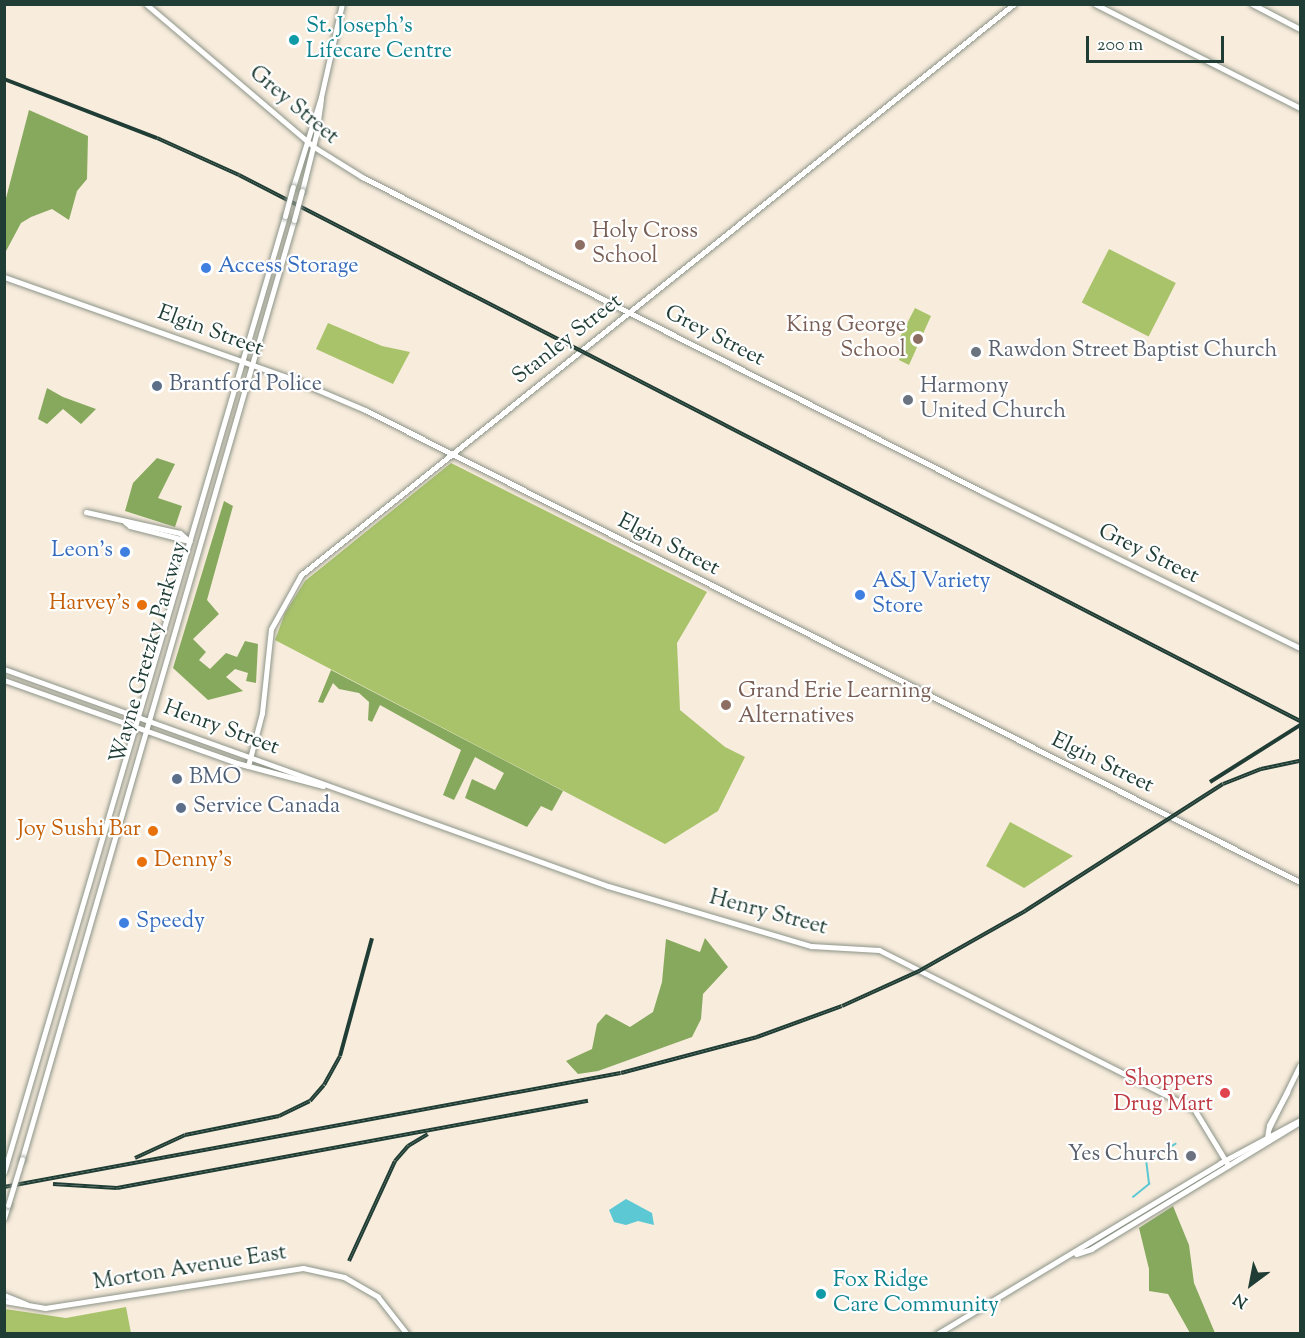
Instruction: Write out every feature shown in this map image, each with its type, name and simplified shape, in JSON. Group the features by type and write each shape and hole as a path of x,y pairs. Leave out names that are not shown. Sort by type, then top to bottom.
{"main road":[{"name":"Grey Street","path":"146,4 314,147 362,177 1300,648"},
{"name":"Wayne Gretzky Parkway","path":"4,1218 294,220 314,147 321,97 342,4"},
{"name":"Stanley Street","path":"248,766 262,712 271,629 288,593 301,575 449,454 629,313 1014,4"},
{"path":"1095,4 1300,108"},
{"path":"1252,4 1300,29"},
{"name":"Wayne Gretzky Parkway","path":"4,1172 133,726 190,542 306,140 321,97"},
{"name":"Elgin Street","path":"4,277 243,361 365,410 1300,882"},
{"path":"86,512 199,544"},
{"name":"Henry Street","path":"4,669 251,757 322,786 608,886 811,946 879,950 1194,1109 1226,1163"},
{"name":"Henry Street","path":"4,680 248,766 322,786"},
{"path":"1267,1140 1269,1128 1300,1065"},
{"path":"937,1334 1300,1121"},
{"name":"Morton Avenue East","path":"4,1301 45,1308 130,1298 303,1268 344,1277 377,1296 407,1334"},
{"name":"Morton Avenue East","path":"4,1295 27,1304"}],"green space":[{"path":"29,110 88,136 87,179 77,191 69,220 52,209 31,217 21,223 5,253 5,202"},
{"path":"1109,249 1176,283 1149,337 1082,302"},
{"path":"915,308 931,316 909,365 899,360 904,342 899,339"},
{"path":"328,323 382,346 410,352 393,384 316,349"},
{"path":"47,388 63,397 96,409 81,424 63,409 47,424 38,419"},
{"path":"157,458 175,464 158,498 182,506 175,527 125,511 133,483"},
{"path":"451,463 707,592 677,643 680,710 725,747 745,757 718,811 665,844 275,640 285,613 305,581"},
{"path":"224,501 233,506 207,600 219,614 193,639 206,652 199,660 210,669 226,653 237,657 245,641 258,644 256,683 246,681 248,673 235,669 226,677 243,691 208,700 173,668"},
{"path":"331,670 563,791 552,811 541,806 527,827 465,798 472,779 495,790 504,773 475,757 454,800 443,795 461,750 380,705 372,722 368,720 369,702 359,693 339,689 333,683 323,703 318,702"},
{"path":"1010,822 1073,856 1024,888 986,866"},
{"path":"705,938 728,967 703,994 701,1019 692,1037 598,1071 578,1074 566,1061 592,1049 597,1024 606,1014 630,1027 653,1012 662,982 666,939 700,952"},
{"path":"1173,1206 1189,1245 1194,1283 1215,1333 1190,1333 1168,1294 1149,1291 1149,1269 1139,1228"},
{"path":"126,1307 131,1333 5,1333 5,1309 66,1318"}],"water":[{"path":"626,1199 652,1213 654,1225 638,1221 626,1225 614,1222 609,1210"}],"waterway":[{"path":"1133,1197 1149,1184 1146,1161 1176,1144"}],"railway":[{"path":"4,79 157,138 239,175 1300,721"},
{"path":"1210,782 1300,725"},
{"path":"4,1187 621,1073 757,1037 842,1006 919,971 1025,911 1223,784 1261,769 1300,761"},
{"path":"135,1158 185,1135 279,1116 310,1101 324,1085 340,1056 372,938"},
{"path":"53,1184 117,1188 588,1101"},
{"path":"349,1261 395,1161 408,1146 428,1134"}],"place":[{"name":"St. Joseph's Lifecare Centre","path":"294,40"},
{"name":"Holy Cross School","path":"580,245"},
{"name":"Access Storage","path":"206,268"},
{"name":"King George School","path":"918,339"},
{"name":"Rawdon Street Baptist Church","path":"976,352"},
{"name":"Brantford Police","path":"157,386"},
{"name":"Harmony United Church","path":"908,400"},
{"name":"Leon's","path":"125,552"},
{"name":"A&J Variety Store","path":"860,595"},
{"name":"Harvey's","path":"142,605"},
{"name":"Grand Erie Learning Alternatives","path":"726,705"},
{"name":"BMO","path":"177,779"},
{"name":"Service Canada","path":"181,808"},
{"name":"Joy Sushi Bar","path":"153,831"},
{"name":"Denny's","path":"142,862"},
{"name":"Speedy","path":"124,923"},
{"name":"Shoppers Drug Mart","path":"1225,1093"},
{"name":"Yes Church","path":"1191,1156"},
{"name":"Fox Ridge Care Community","path":"821,1294"}]}
